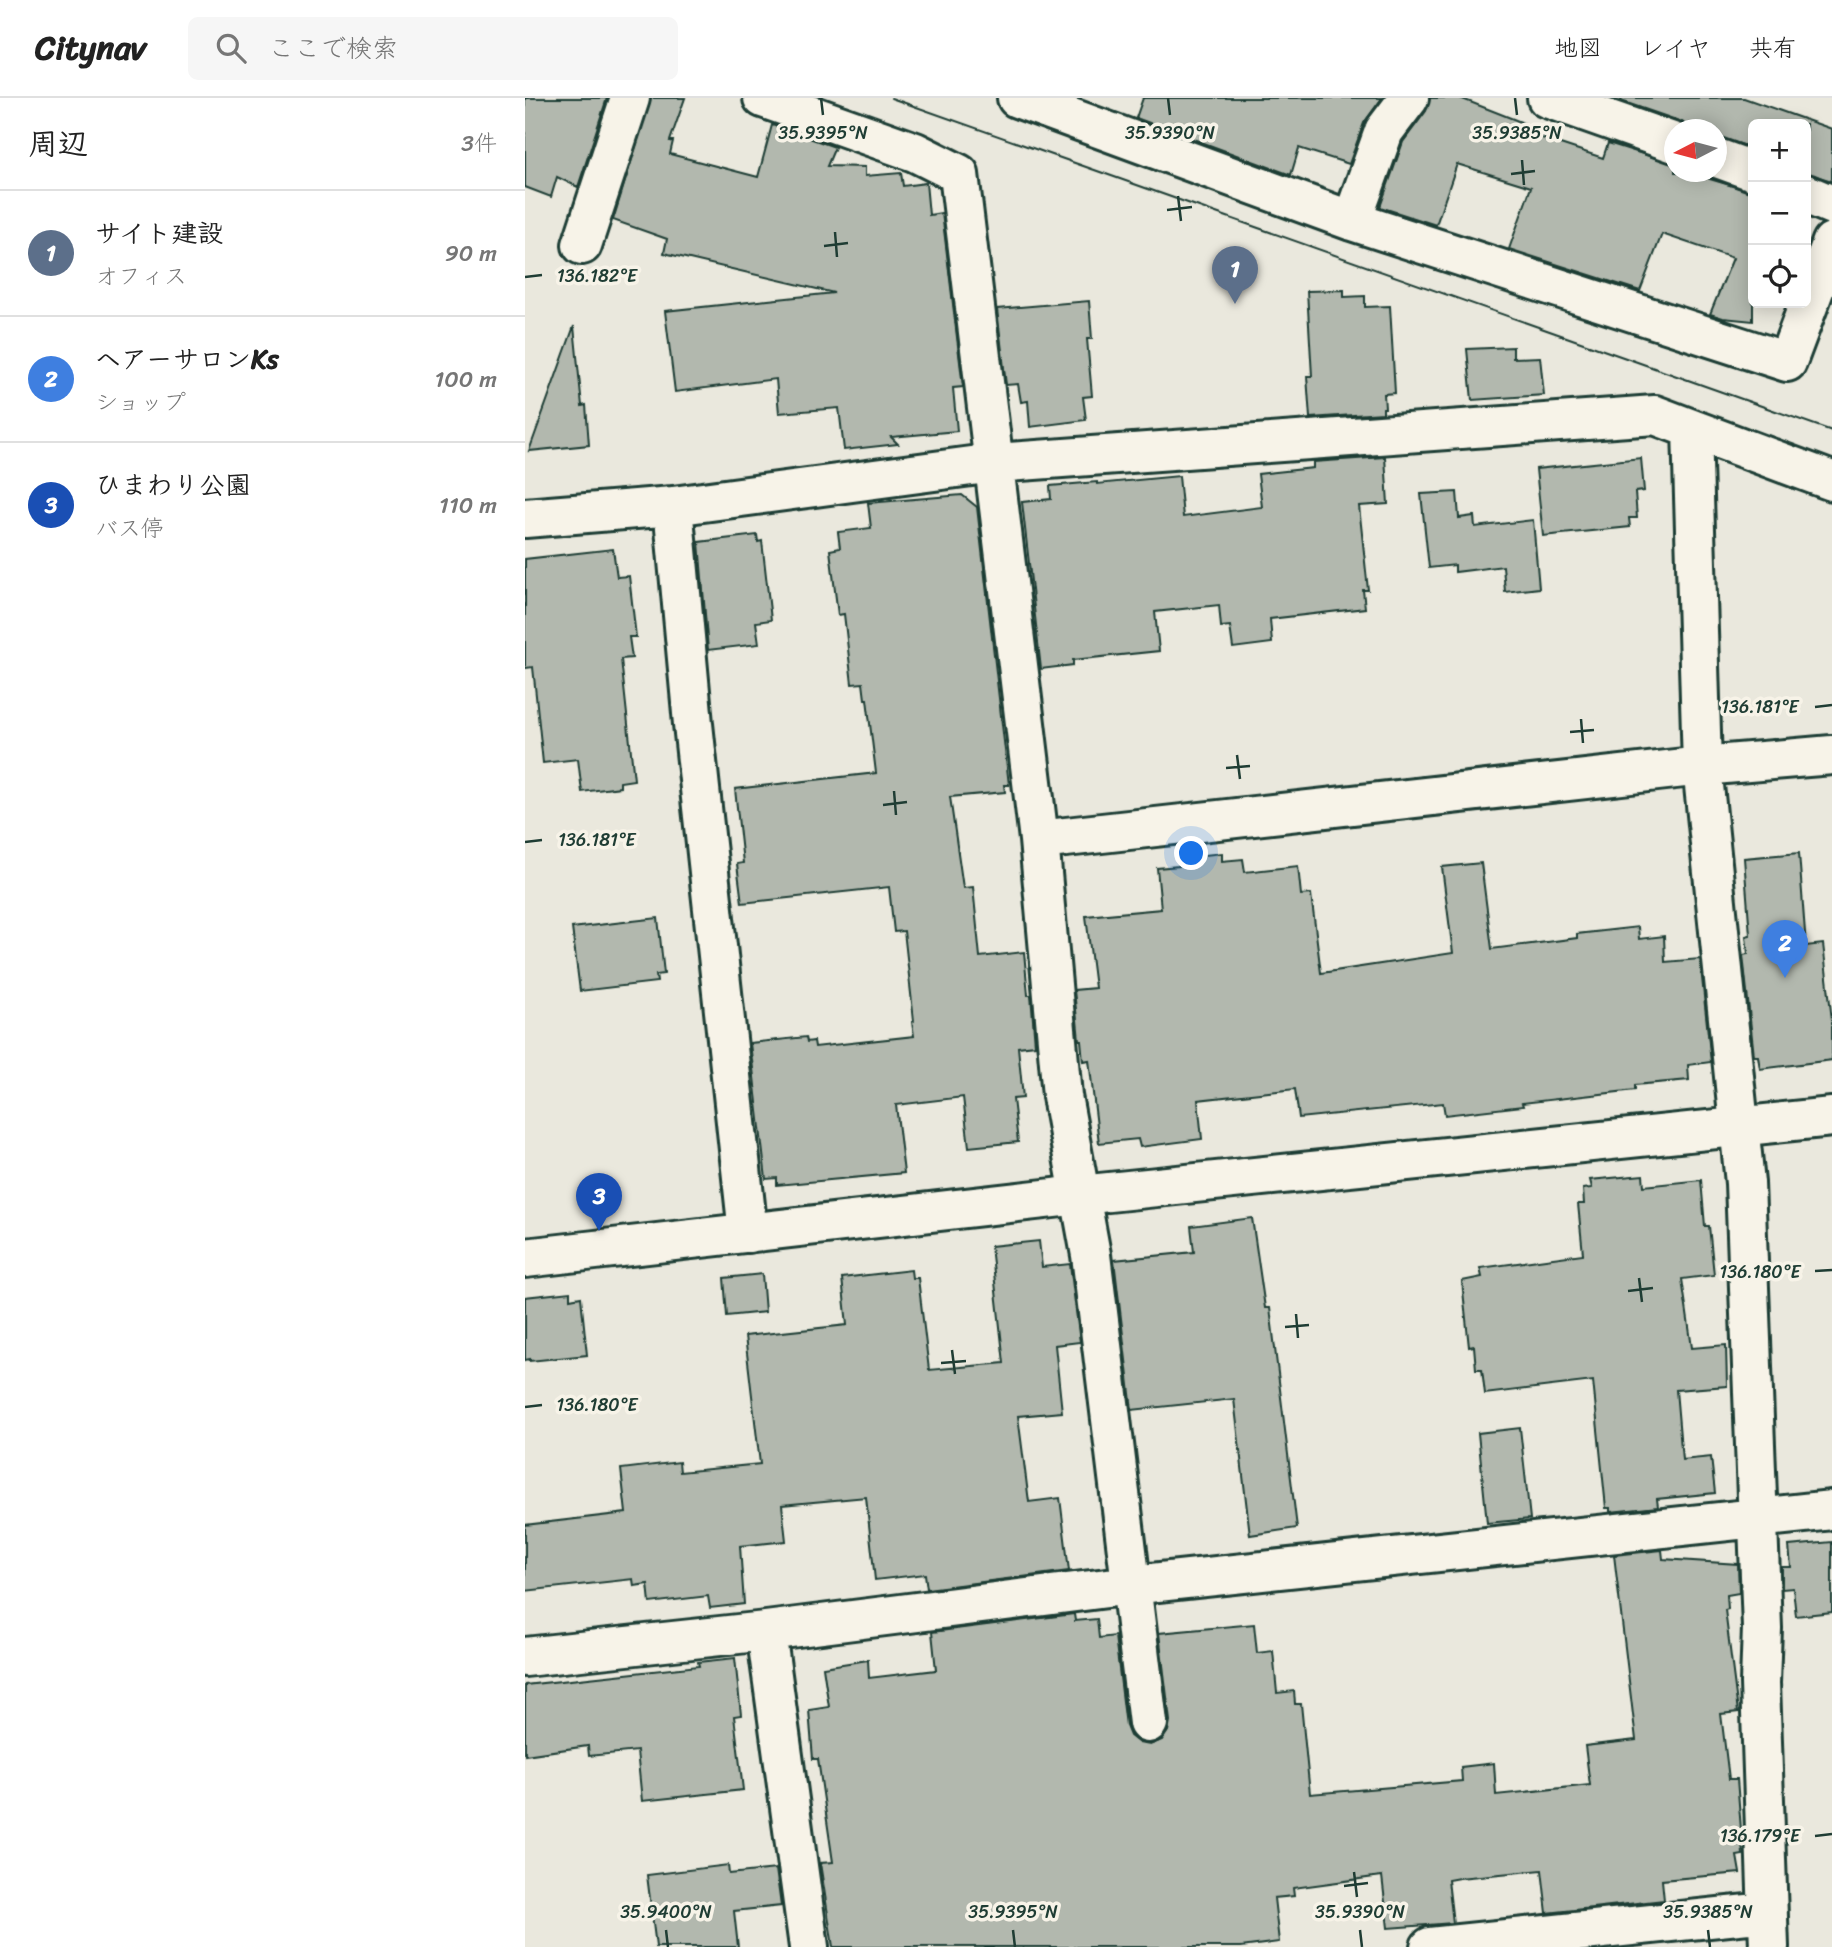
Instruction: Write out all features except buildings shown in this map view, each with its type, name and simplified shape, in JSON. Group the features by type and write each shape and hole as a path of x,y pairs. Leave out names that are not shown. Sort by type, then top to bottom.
{"street":[{"path":"582,245 630,98"},
{"path":"763,98 915,152 959,173 1039,840 1062,1096 1091,1255 1149,1723"},
{"path":"1017,98 1352,221 1787,362 1829,260"},
{"path":"1352,221 1384,131 1409,98"},
{"path":"1547,98 1664,139"},
{"path":"1727,162 1748,169"},
{"path":"1811,196 1832,205"},
{"path":"525,518 673,506 994,463 1655,415 1832,481"},
{"path":"1430,1947 1768,1929 1760,1683 1762,1628 1745,1183 1702,766 1692,429"},
{"path":"673,506 693,724 748,1233"},
{"path":"1039,840 1702,766 1832,755"},
{"path":"525,1258 1080,1195 1832,1116"},
{"path":"525,1657 766,1631 1131,1585 1832,1510"},
{"path":"766,1631 809,1947"}],"tram line":[{"path":"891,98 1832,431"}],"place":[{"name":"サイト建設","path":"1235,304"},
{"name":"ヘアーサロンKs","path":"1785,978"},
{"name":"ひまわり公園","path":"599,1231"}]}
